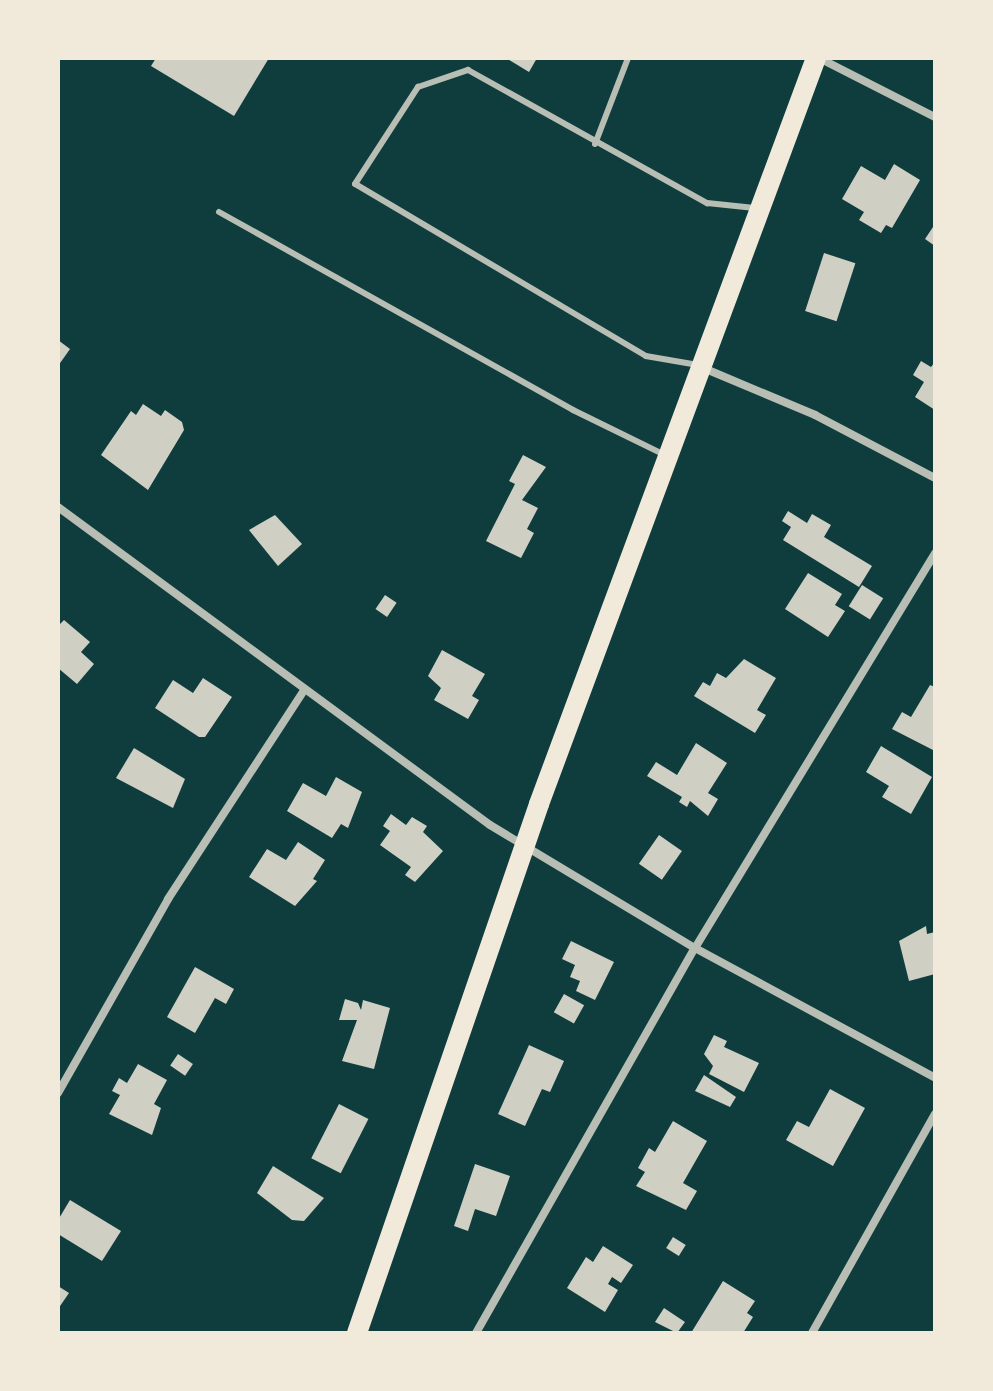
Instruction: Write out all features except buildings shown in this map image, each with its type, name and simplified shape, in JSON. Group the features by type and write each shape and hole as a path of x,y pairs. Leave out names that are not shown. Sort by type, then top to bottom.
{"main road":[{"path":"357,1333 525,847 818,58"}],"street":[{"path":"818,58 935,117"},
{"path":"701,367 815,415 935,478"},
{"path":"58,507 304,690 525,847 695,948 935,1078"},
{"path":"476,1333 695,948 935,553"},
{"path":"58,1093 168,899 304,690"},
{"path":"812,1333 935,1114"}],"lane":[{"path":"595,144 628,58"},
{"path":"701,367 646,356 355,184 418,87 468,70 595,144 707,203 760,209"},
{"path":"219,212 573,410 668,456"}]}
